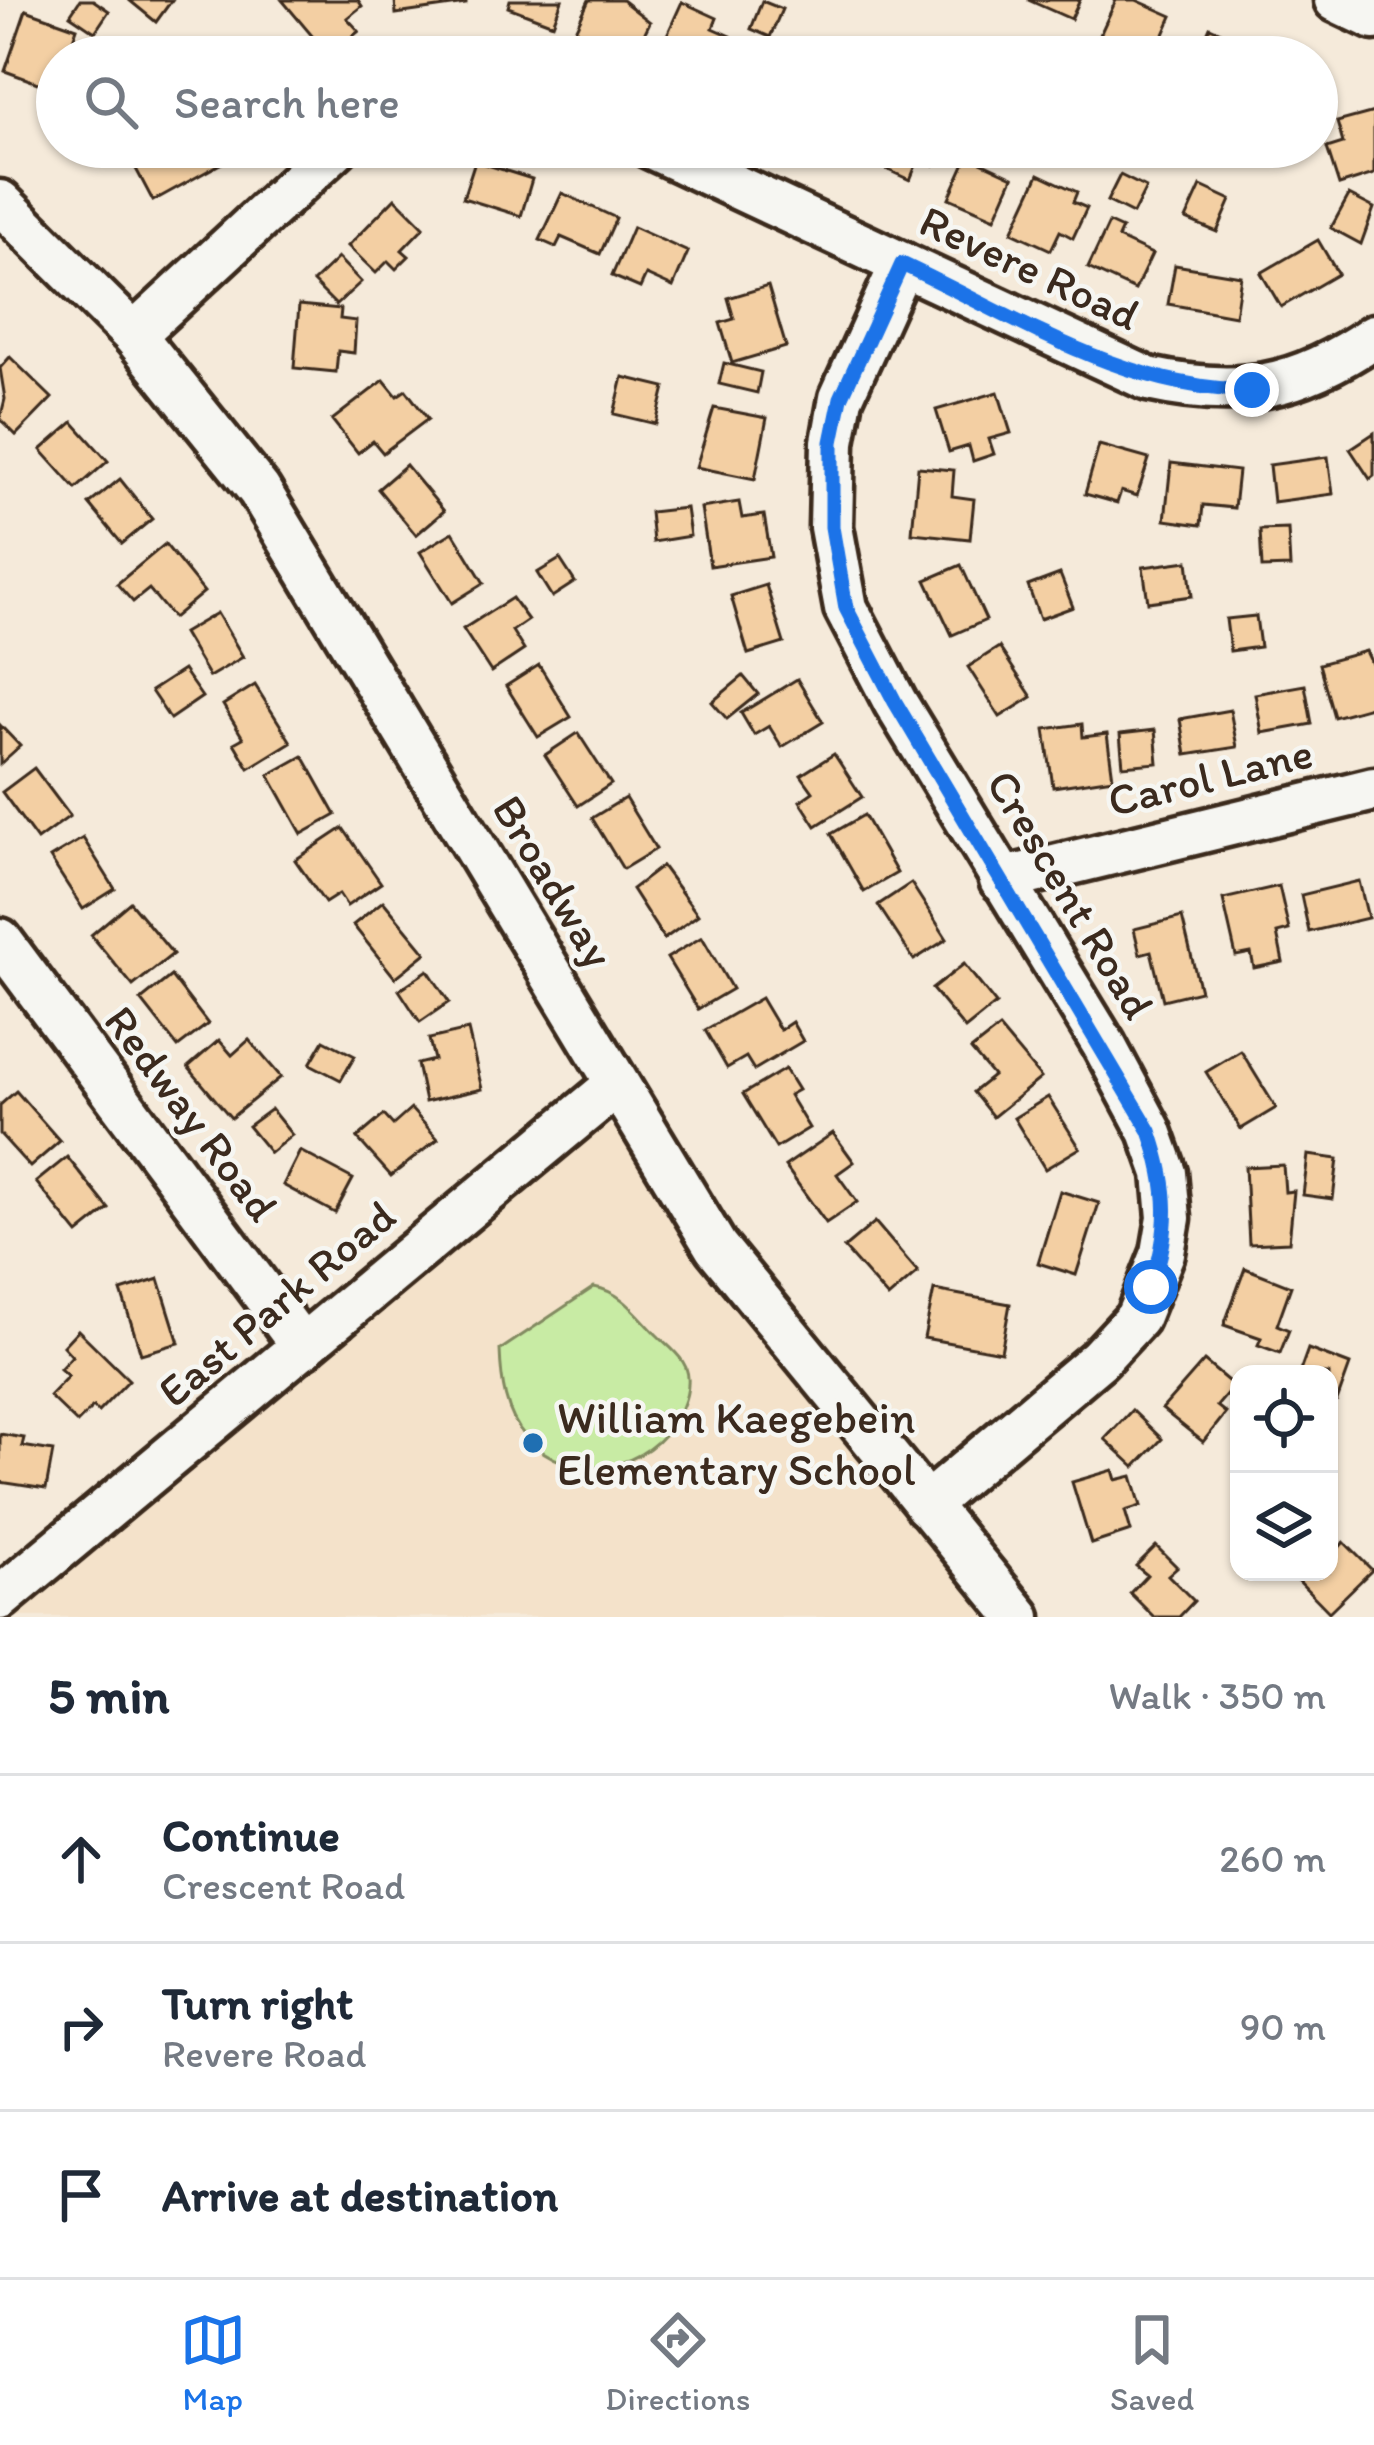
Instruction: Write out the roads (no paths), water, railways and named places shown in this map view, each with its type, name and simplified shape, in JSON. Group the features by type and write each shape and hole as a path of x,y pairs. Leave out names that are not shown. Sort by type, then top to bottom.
{"street":[{"path":"1336,0 1374,18"},
{"path":"134,335 314,168"},
{"name":"Revere Road","path":"696,168 1148,379 1199,390 1252,390 1298,378 1374,336"},
{"name":"Broadway","path":"0,202 134,335 259,490 616,1085 745,1286 1019,1617"},
{"name":"Crescent Road","path":"902,264 841,398 832,442 832,527 846,608 1150,1131 1165,1173 1169,1218 1163,1253 1137,1318 1099,1359 926,1505"},
{"name":"Carol Lane","path":"1001,880 1374,789"},
{"name":"Redway Road","path":"0,940 303,1347"},
{"name":"East Park Road","path":"0,1598 616,1085"}],"place":[{"name":"William Kaegebein Elementary School","path":"533,1443"}]}
